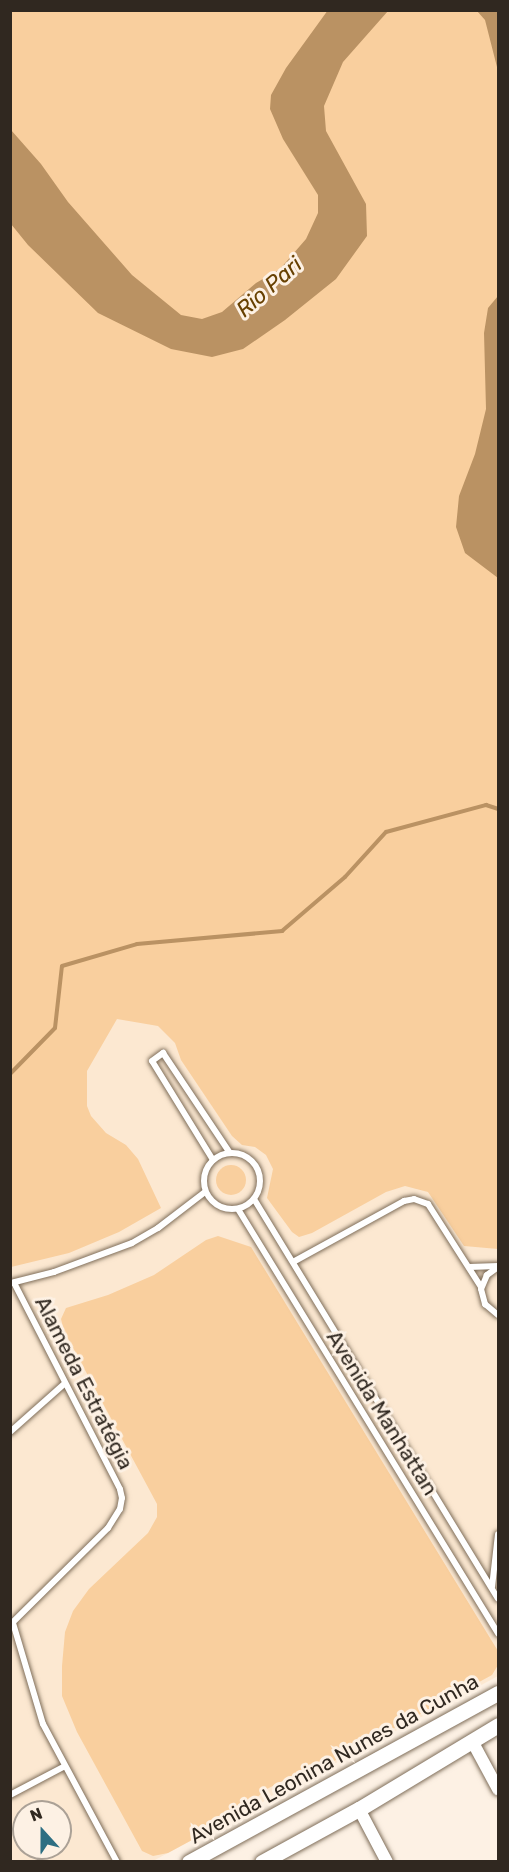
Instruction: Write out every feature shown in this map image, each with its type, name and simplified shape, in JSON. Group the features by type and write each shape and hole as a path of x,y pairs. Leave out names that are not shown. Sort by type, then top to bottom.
{"street":[{"name":"Avenida Leonina Nunes da Cunha","path":"189,1862 498,1693"},
{"path":"262,1862 359,1809 498,1725"},
{"path":"471,1741 498,1789"},
{"path":"359,1809 387,1862"}],"lane":[{"path":"213,1160 152,1060 163,1053 230,1153"},
{"path":"230,1153 247,1157 258,1171 260,1180 254,1199 238,1209 218,1207 205,1192 204,1175 213,1160 230,1153"},
{"path":"12,1283 54,1272 132,1243 158,1228 205,1192"},
{"name":"Avenida Manhattan","path":"254,1199 498,1598"},
{"path":"293,1262 404,1201 414,1199 428,1203 481,1287 485,1304 498,1316"},
{"name":"Avenida Manhattan","path":"238,1209 498,1634"},
{"path":"469,1267 498,1267"},
{"path":"481,1287 487,1275 498,1267"},
{"name":"Alameda Estratégia","path":"12,1283 120,1489 122,1498 120,1509 108,1528 12,1624"},
{"path":"10,1432 64,1384"},
{"path":"492,1587 498,1534"},
{"path":"12,1624 33,1698 43,1724 117,1862"},
{"path":"10,1795 65,1766"}],"shaded area":[{"path":"10,11 498,11 498,1249 464,1246 428,1192 405,1186 386,1192 312,1233 299,1237 292,1232 267,1198 273,1169 266,1155 255,1147 242,1145 232,1136 181,1060 175,1043 158,1026 117,1019 87,1071 87,1106 91,1116 106,1133 126,1145 138,1159 161,1208 119,1232 69,1253 11,1267"},
{"path":"498,927 498,1676 153,1861 11,1861 11,973"},
{"path":"231,1165 242,1169 246,1180 242,1191 231,1195 220,1191 216,1180 220,1169"},
{"path":"218,1236 251,1247 498,1651 498,1665 492,1675 323,1767 292,1776 265,1790 240,1814 168,1853 153,1856 142,1851 77,1732 62,1696 62,1666 65,1632 73,1611 89,1589 148,1533 157,1517 157,1504 64,1331 61,1319 66,1308 108,1295 154,1275 206,1240"}],"water":[{"name":"Rio Pari","path":"328,10 388,11 343,62 324,106 326,131 366,204 367,236 336,279 285,320 243,349 212,357 171,349 98,313 28,245 11,224 11,130 41,164 68,202 132,275 181,315 202,319 222,312 256,283 280,269 306,239 318,213 318,195 283,139 270,109 271,95 286,68"},
{"path":"477,11 498,11 498,71 485,20"},
{"path":"498,296 498,578 465,553 456,527 459,496 475,454 486,409 484,333 488,308"}],"waterway":[{"path":"10,1074 55,1028 62,966 137,944 282,931 345,877 386,832 486,805 498,809"}]}
